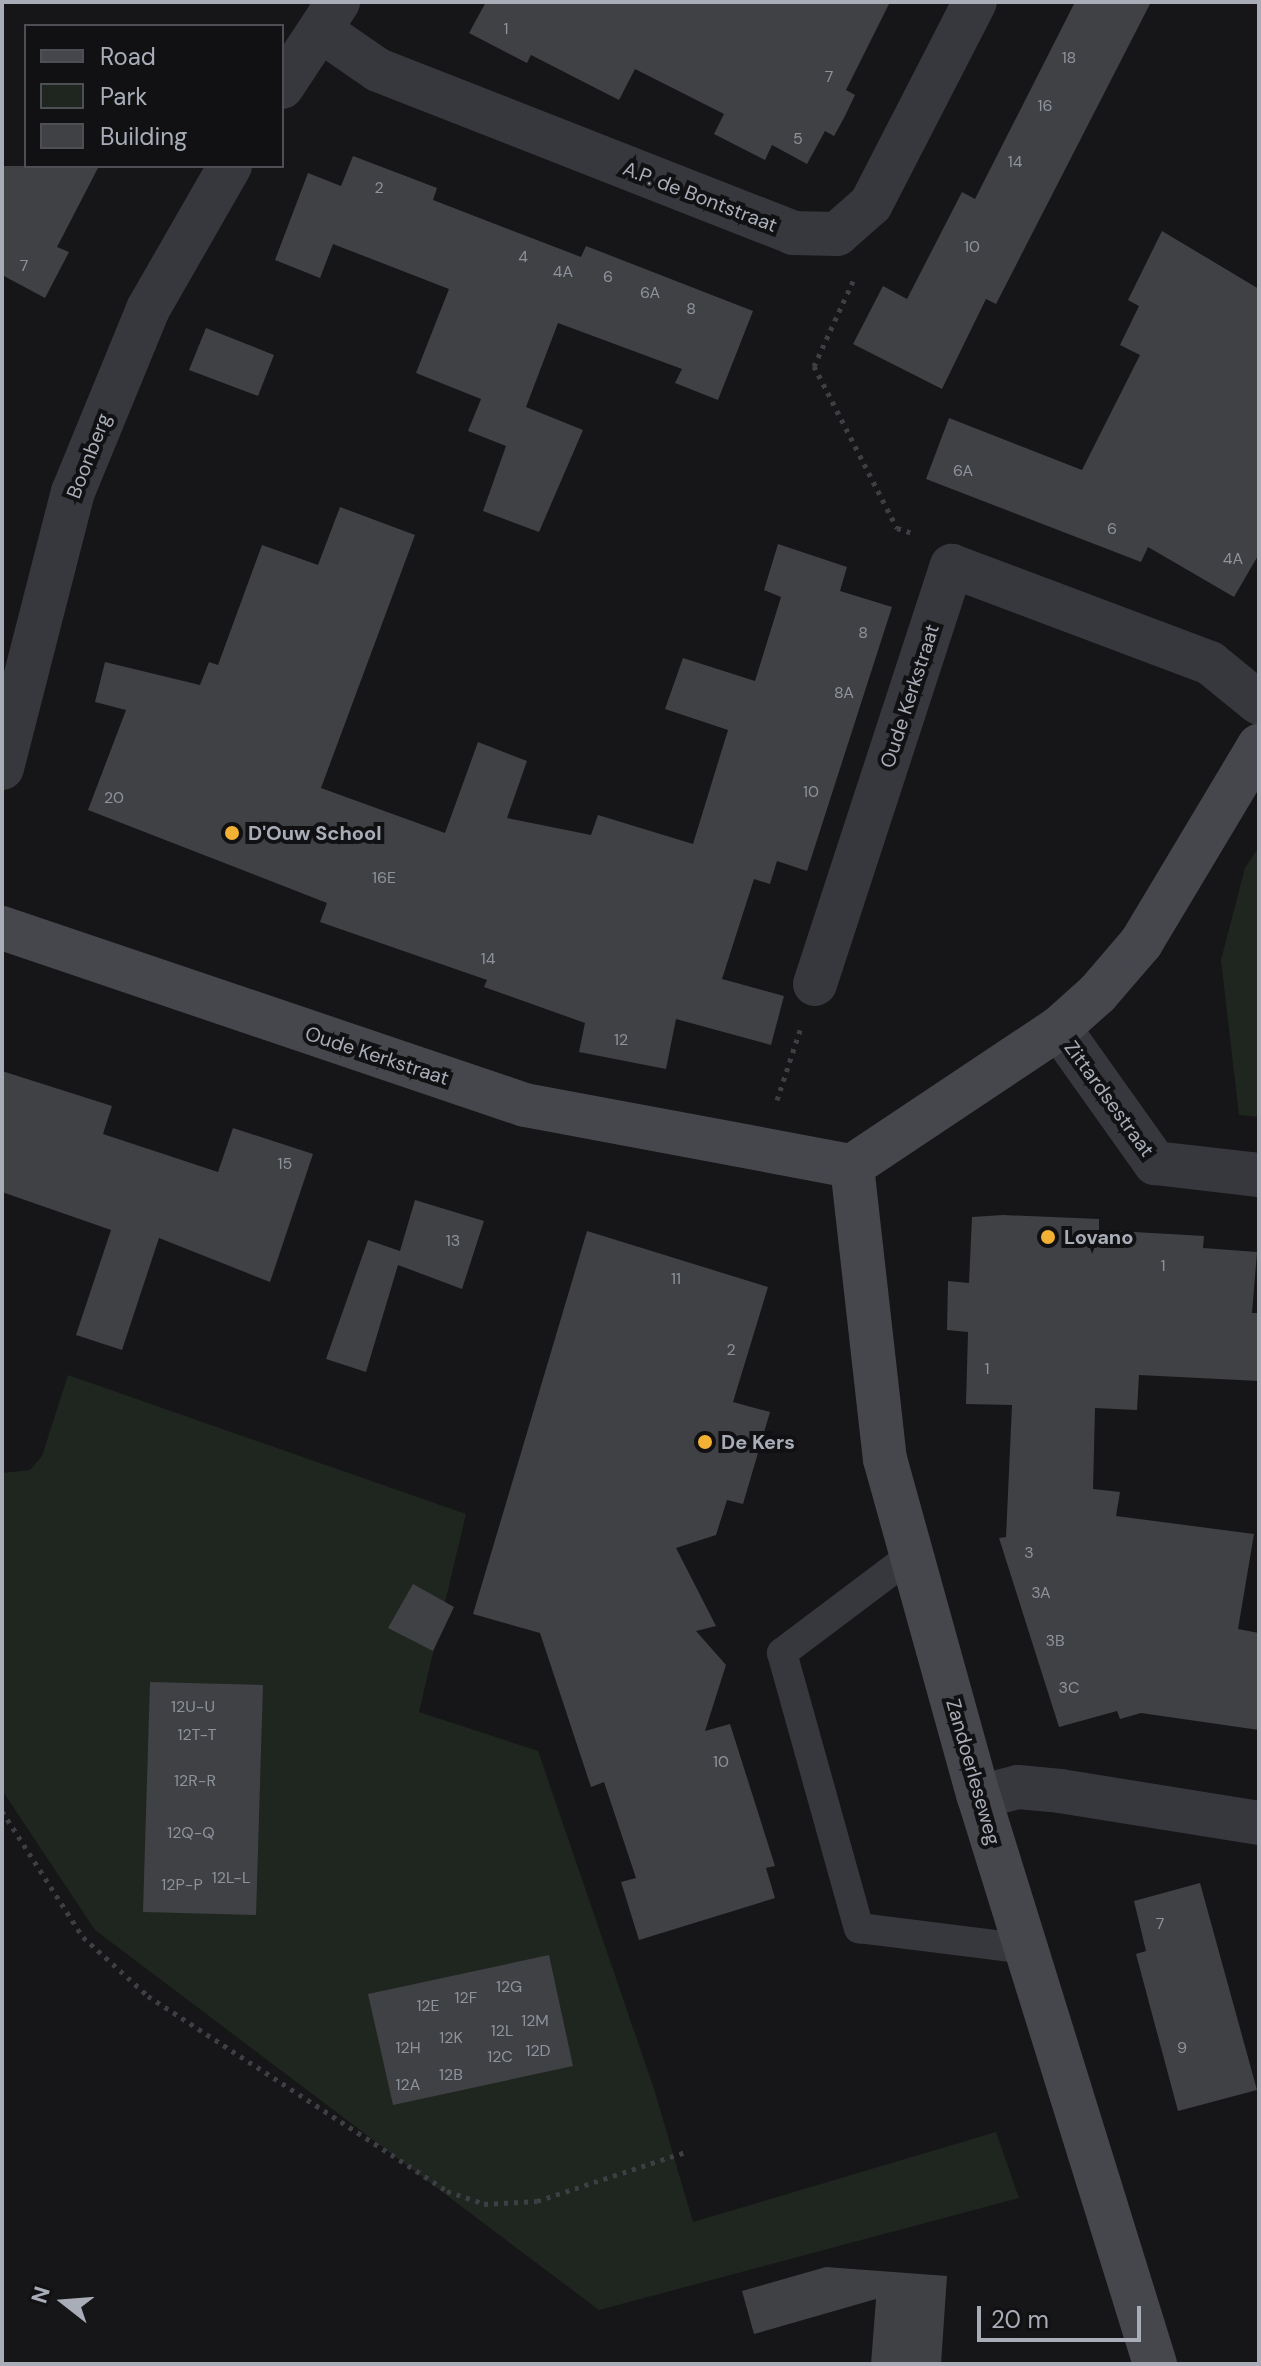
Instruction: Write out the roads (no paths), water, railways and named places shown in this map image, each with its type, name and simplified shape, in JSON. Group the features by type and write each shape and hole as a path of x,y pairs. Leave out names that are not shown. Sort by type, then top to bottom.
{"street":[{"name":"A.P. de Bontstraat","path":"329,16 378,70 793,233 837,234 871,204 975,2"},
{"path":"284,84 329,16"},
{"name":"Boonberg","path":"2,768 73,492 148,309 229,168"},
{"name":"Oude Kerkstraat","path":"815,984 952,566 1210,663 1259,703"},
{"path":"852,1166 1059,1028 1141,943 1259,746"},
{"name":"Oude Kerkstraat","path":"2,928 525,1105 852,1166"},
{"name":"Zittardsestraat","path":"1059,1028 1155,1163 1259,1175"},
{"name":"Zandoerleseweg","path":"852,1166 885,1459 979,1797 1155,2364"},
{"path":"979,1797 1018,1787 1259,1823"}],"lane":[{"path":"912,1555 782,1653 859,1928 1028,1949"}],"place":[{"name":"D'Ouw School","path":"232,833"},
{"name":"Lovano","path":"1048,1237"},
{"name":"De Kers","path":"705,1442"}]}
